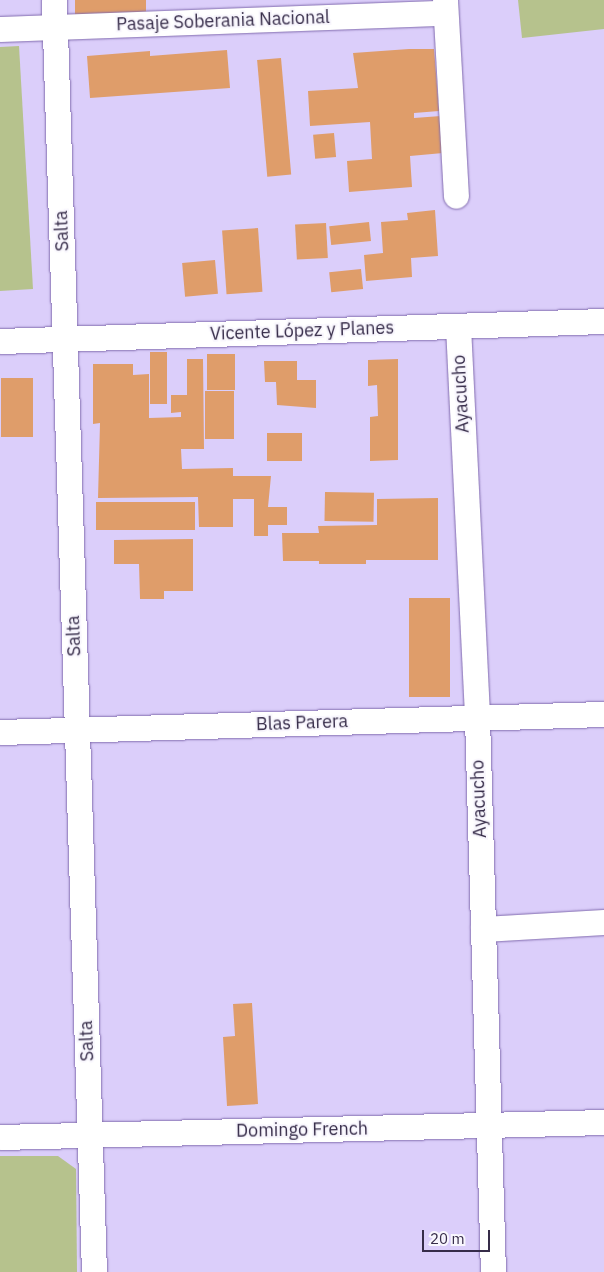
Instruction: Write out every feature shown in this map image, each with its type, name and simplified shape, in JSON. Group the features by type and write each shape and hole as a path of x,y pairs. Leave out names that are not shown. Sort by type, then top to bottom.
{"street":[{"name":"Salta","path":"54,0 94,1272"},
{"name":"Pasaje Soberania Nacional","path":"0,29 445,6"},
{"path":"445,6 456,196"},
{"name":"Vicente López y Planes","path":"0,341 604,322"},
{"name":"Ayacucho","path":"458,326 477,718 493,1272"},
{"name":"Blas Parera","path":"0,732 604,714"},
{"path":"483,929 604,922"},
{"name":"Domingo French","path":"0,1138 604,1122"}],"green space":[{"path":"518,0 604,0 604,29 522,38"},
{"path":"19,46 33,289 0,291 0,47"},
{"path":"0,1156 58,1156 76,1169 77,1272 0,1272"}],"building":[{"path":"75,0 146,0 146,16 75,16"},
{"path":"434,49 439,111 414,113 414,118 441,116 443,153 410,156 412,187 349,192 347,161 372,159 370,122 310,126 308,91 358,88 353,53"},
{"path":"227,50 230,88 90,98 87,56 150,51 150,56"},
{"path":"281,58 291,175 267,177 257,60"},
{"path":"334,133 336,157 315,159 313,135"},
{"path":"435,210 438,256 411,258 412,277 366,281 364,255 383,253 381,222 408,220 407,213"},
{"path":"369,222 371,241 331,245 329,226"},
{"path":"326,223 328,258 297,260 295,225"},
{"path":"258,228 262,292 227,294 222,231"},
{"path":"215,260 218,294 185,297 182,263"},
{"path":"361,269 363,289 331,292 329,272"},
{"path":"150,352 167,352 167,404 150,404"},
{"path":"207,354 235,354 235,390 207,390"},
{"path":"187,359 203,359 204,449 181,449 182,469 233,468 233,476 271,476 268,507 287,507 287,525 268,525 268,536 254,536 254,499 233,499 233,527 199,527 198,497 98,498 100,423 93,424 93,364 133,364 133,375 149,374 149,418 181,417 181,412 171,413 171,395 187,395"},
{"path":"398,359 398,460 370,461 370,417 378,416 377,385 368,386 368,360"},
{"path":"264,361 297,361 297,380 316,380 316,408 277,405 276,382 265,382"},
{"path":"1,378 33,378 33,437 1,437"},
{"path":"205,391 234,391 234,439 205,439"},
{"path":"267,433 302,433 302,461 267,461"},
{"path":"325,492 374,493 373,522 324,521"},
{"path":"438,498 438,560 366,560 366,564 319,564 319,561 283,561 282,533 319,533 318,526 377,525 377,499"},
{"path":"96,502 195,502 195,530 96,530"},
{"path":"193,539 193,591 164,591 164,599 140,599 139,564 114,564 114,540"},
{"path":"409,598 450,598 450,697 409,697"},
{"path":"252,1003 258,1104 227,1106 223,1037 235,1036 233,1004"}]}
